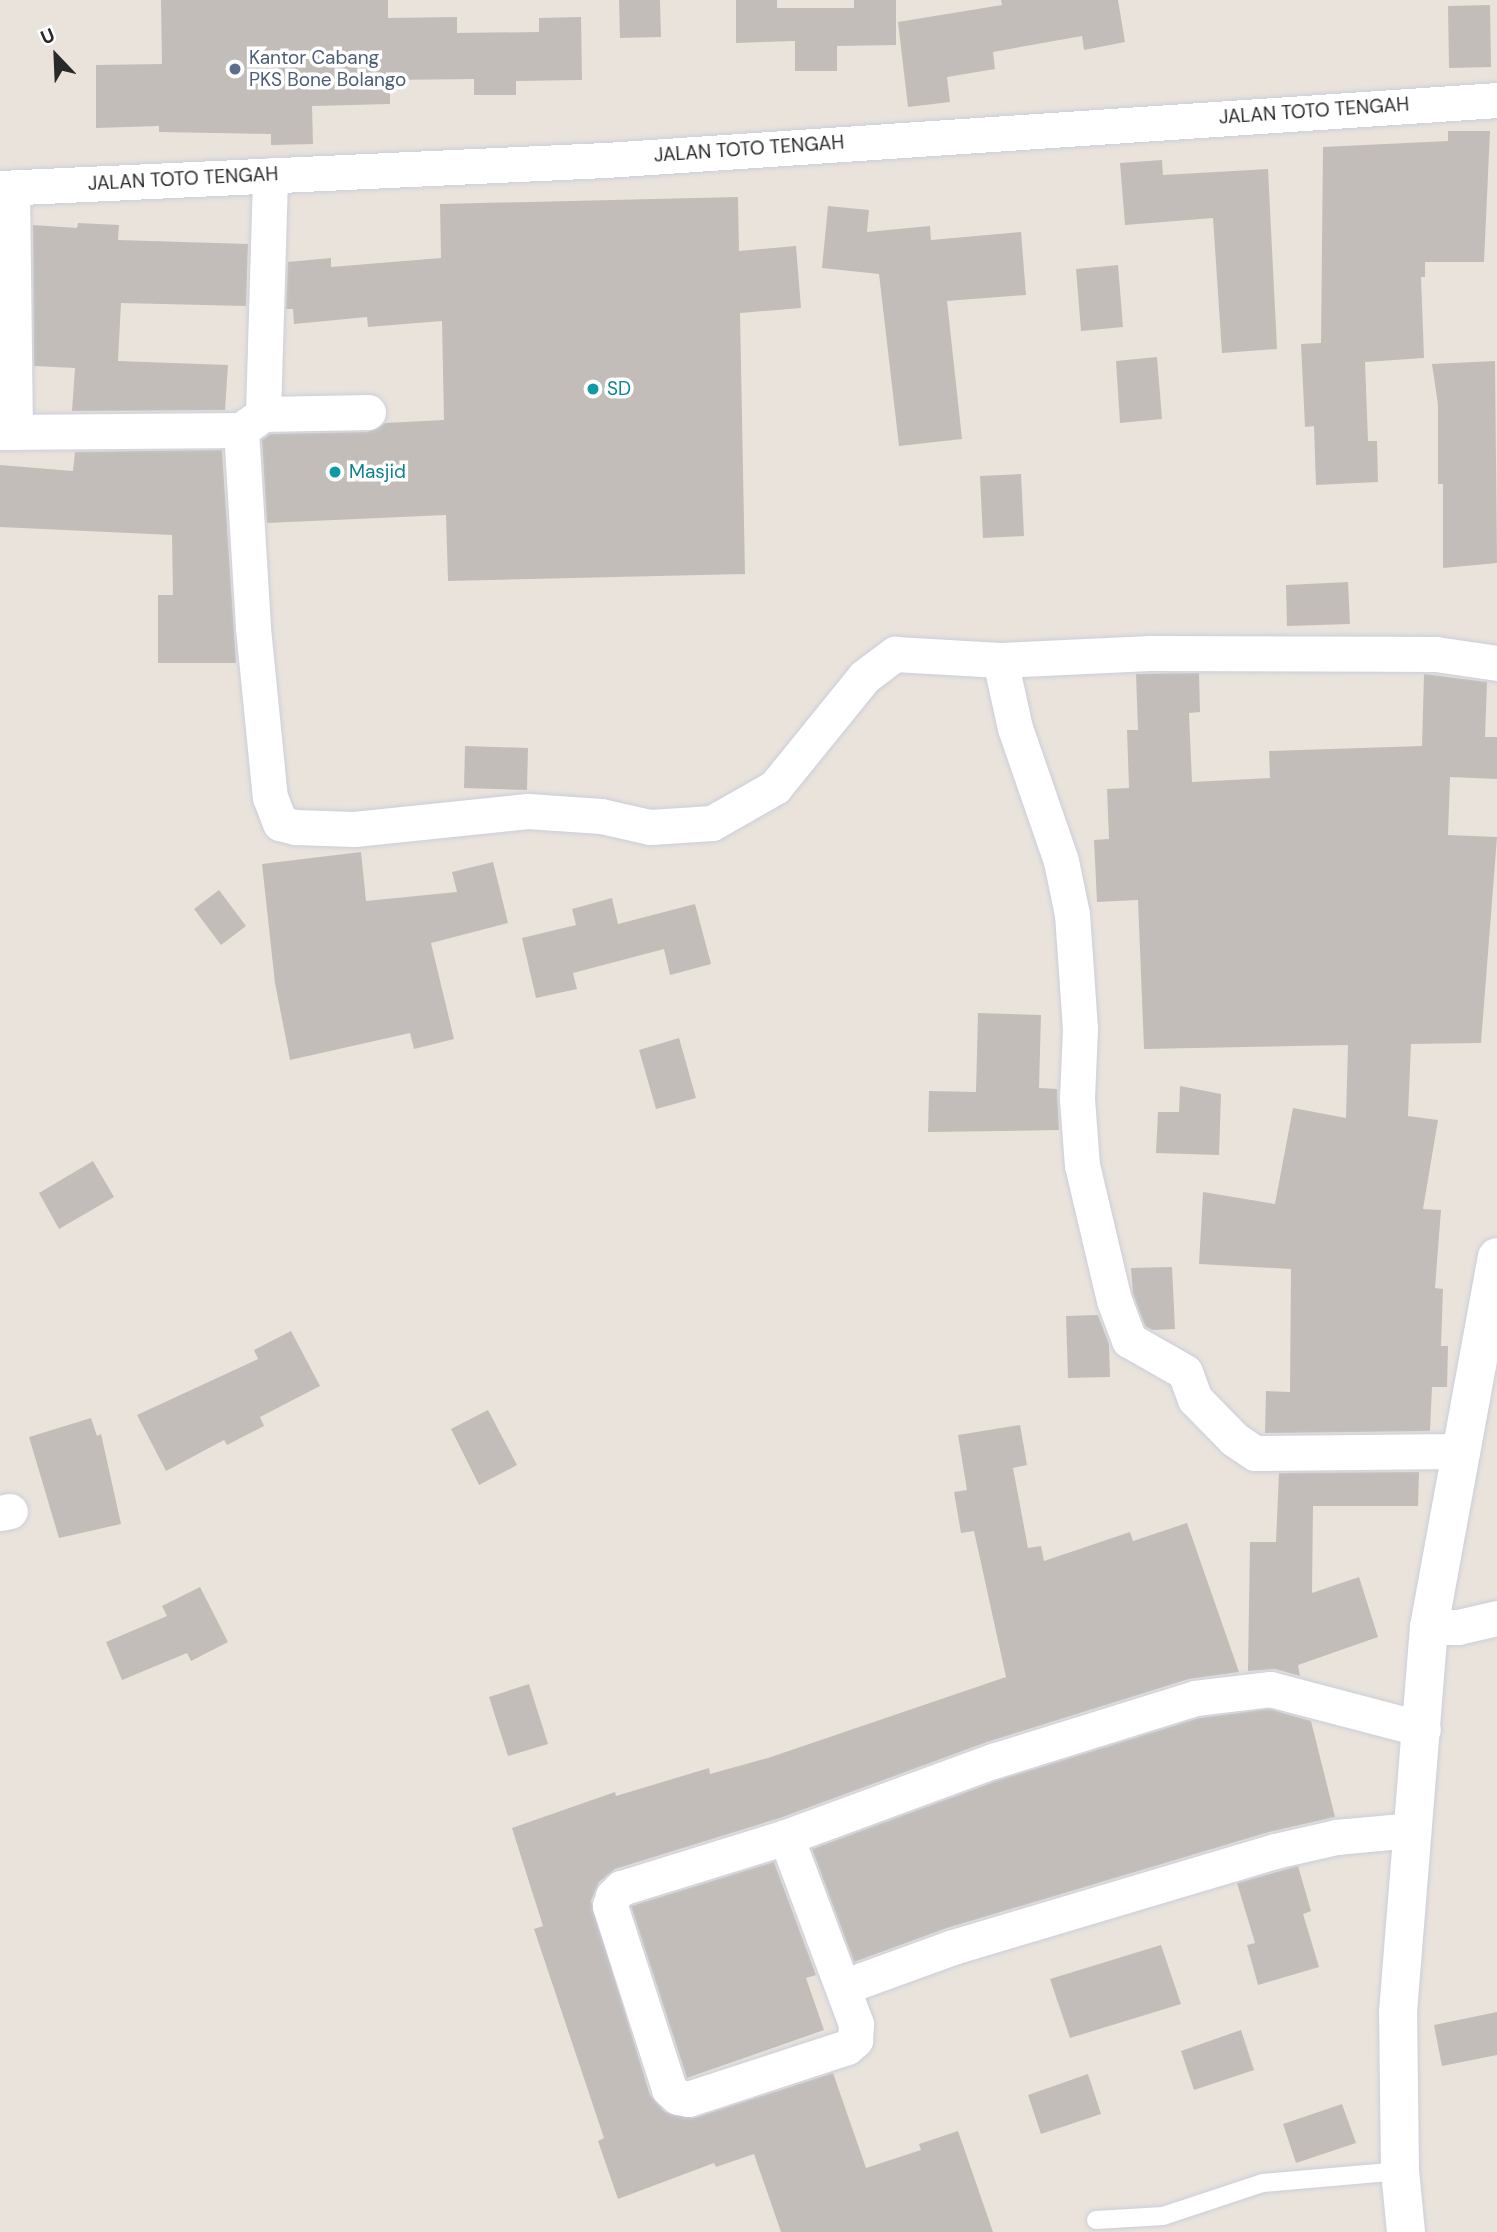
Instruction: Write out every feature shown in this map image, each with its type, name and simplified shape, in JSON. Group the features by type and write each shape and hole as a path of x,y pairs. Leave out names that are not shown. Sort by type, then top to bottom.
{"main road":[{"path":"1406,2232 1399,2171 1398,2012 1411,1830 1423,1730 1429,1627 1497,1257"}],"street":[{"name":"JALAN TOTO TENGAH","path":"6,188 967,138 1497,100"},
{"path":"270,175 252,422 253,628 270,797 280,823 355,829 528,811 601,816 650,827 712,823 775,787 879,662 911,652 1000,660 1150,653 1436,654 1497,663"},
{"path":"6,188 8,432 252,422 368,412"},
{"path":"1000,660 1015,728 1061,861 1072,914 1080,1029 1077,1099 1082,1166 1114,1300 1129,1340 1185,1372 1195,1399 1234,1439 1255,1453 1462,1451"},
{"path":"1429,1627 1458,1627 1497,1618"},
{"path":"786,1837 843,1987 856,2032 846,2047 688,2099 669,2090 610,1906 613,1896 621,1888 786,1837 993,1762 1195,1698 1270,1689 1423,1730"},
{"path":"843,1987 953,1947 1275,1851 1336,1836 1411,1830"}],"lane":[{"path":"1096,2220 1163,2216 1263,2183 1399,2171"}],"building":[{"path":"161,0 388,0 388,18 457,17 457,33 539,32 539,18 581,17 582,80 516,81 516,95 474,95 474,79 390,80 390,104 312,106 313,144 271,145 271,134 159,132 159,126 96,128 96,65 162,64"},
{"path":"619,0 660,0 661,37 620,38"},
{"path":"736,0 777,0 777,8 854,8 854,0 896,0 896,45 837,46 837,71 795,71 795,41 736,43"},
{"path":"1001,0 1118,0 1125,42 1084,50 1082,36 993,52 995,69 947,77 950,102 908,107 898,22 1002,5"},
{"path":"1490,5 1491,67 1449,68 1448,6"},
{"path":"1448,131 1490,131 1484,262 1425,262 1425,277 1421,277 1424,358 1365,362 1368,441 1377,441 1378,482 1316,485 1314,426 1305,427 1301,344 1321,343 1323,147 1448,141"},
{"path":"1162,160 1163,175 1268,169 1277,349 1222,353 1213,218 1125,225 1120,163"},
{"name":"SD","path":"738,197 739,251 796,246 801,308 740,313 745,574 448,581 446,515 267,523 262,440 270,434 368,432 385,423 444,420 442,321 368,327 367,317 294,324 293,309 286,309 288,262 331,258 331,267 441,258 440,204"},
{"path":"828,206 869,210 867,232 930,226 931,240 1021,232 1026,295 947,301 962,439 899,446 879,274 822,268"},
{"path":"78,223 119,225 118,240 248,244 246,306 121,303 118,361 228,365 225,410 72,411 75,368 34,366 33,225 77,228"},
{"path":"1118,265 1123,327 1081,331 1076,269"},
{"path":"1157,357 1162,419 1120,423 1116,361"},
{"path":"1495,361 1497,563 1443,568 1443,484 1438,484 1438,405 1432,364"},
{"path":"222,450 236,663 158,663 158,595 173,595 172,535 0,527 0,465 73,471 75,452"},
{"path":"1021,474 1024,536 983,538 980,476"},
{"path":"1348,582 1350,624 1287,626 1286,585"},
{"path":"1199,673 1200,712 1189,713 1192,782 1270,778 1269,751 1422,746 1424,674 1487,682 1485,737 1497,737 1497,779 1450,777 1448,835 1497,837 1481,1043 1411,1044 1408,1116 1438,1120 1423,1209 1441,1210 1435,1288 1443,1289 1441,1346 1448,1346 1447,1387 1432,1387 1430,1431 1265,1433 1266,1391 1290,1392 1291,1269 1199,1264 1203,1192 1275,1204 1293,1108 1346,1118 1348,1045 1144,1049 1138,900 1097,902 1094,840 1109,839 1107,789 1129,788 1127,730 1138,730 1136,674"},
{"path":"465,746 528,748 527,790 464,788"},
{"path":"361,852 366,901 457,892 452,872 493,862 508,923 431,943 454,1039 414,1049 410,1033 290,1060 275,983 262,864"},
{"path":"219,890 246,926 221,945 194,909"},
{"path":"612,898 618,924 695,904 711,964 670,975 664,949 573,973 577,989 536,998 522,938 576,925 572,909"},
{"path":"978,1013 1041,1015 1039,1088 1057,1089 1059,1130 928,1132 929,1091 976,1092"},
{"path":"679,1038 696,1098 656,1109 639,1050"},
{"path":"1180,1086 1221,1094 1219,1155 1156,1153 1158,1112 1179,1112"},
{"path":"93,1161 114,1197 59,1229 39,1193"},
{"path":"1172,1267 1175,1329 1152,1330 1145,1326 1133,1294 1131,1268"},
{"path":"1098,1315 1109,1344 1110,1377 1068,1378 1066,1316"},
{"path":"291,1331 320,1386 260,1417 264,1426 227,1445 224,1440 166,1471 137,1415 258,1359 254,1350"},
{"path":"488,1410 517,1465 479,1485 451,1429"},
{"path":"91,1418 97,1436 101,1434 121,1524 59,1538 29,1437"},
{"path":"1020,1425 1027,1465 1013,1468 1028,1548 1041,1546 1044,1561 1130,1532 1133,1541 1187,1523 1239,1672 1189,1679 987,1742 780,1818 615,1869 599,1882 591,1901 650,2095 665,2112 694,2118 833,2073 866,2168 921,2150 919,2144 958,2131 993,2232 781,2232 754,2154 716,2167 714,2163 618,2199 598,2141 604,2138 534,1929 543,1926 512,1828 615,1792 616,1796 709,1768 710,1774 768,1758 1006,1677 974,1531 961,1533 954,1492 967,1490 958,1435"},
{"path":"1419,1472 1418,1506 1313,1506 1312,1593 1359,1577 1378,1637 1298,1665 1300,1676 1275,1669 1248,1671 1250,1542 1276,1542 1279,1473"},
{"path":"200,1587 228,1642 191,1661 187,1653 122,1680 106,1642 167,1616 162,1606"},
{"path":"529,1684 548,1744 508,1756 489,1697"},
{"path":"1269,1709 1311,1721 1335,1817 1269,1832 947,1928 854,1962 812,1849 999,1780 1199,1718"},
{"path":"774,1862 816,1975 806,1978 824,2030 687,2078 631,1906"},
{"path":"1298,1866 1311,1911 1303,1914 1319,1967 1258,1985 1247,1945 1255,1943 1237,1883"},
{"path":"1161,1945 1181,2004 1070,2038 1050,1979"},
{"path":"1497,2012 1497,2055 1442,2066 1434,2025"},
{"path":"1241,2030 1254,2070 1194,2090 1181,2051"},
{"path":"1088,2074 1101,2114 1041,2134 1028,2095"},
{"path":"1342,2104 1356,2143 1296,2163 1283,2124"}],"place":[{"name":"Kantor Cabang PKS Bone Bolango","path":"235,69"},
{"name":"SD","path":"593,389"},
{"name":"Masjid","path":"335,472"}]}
